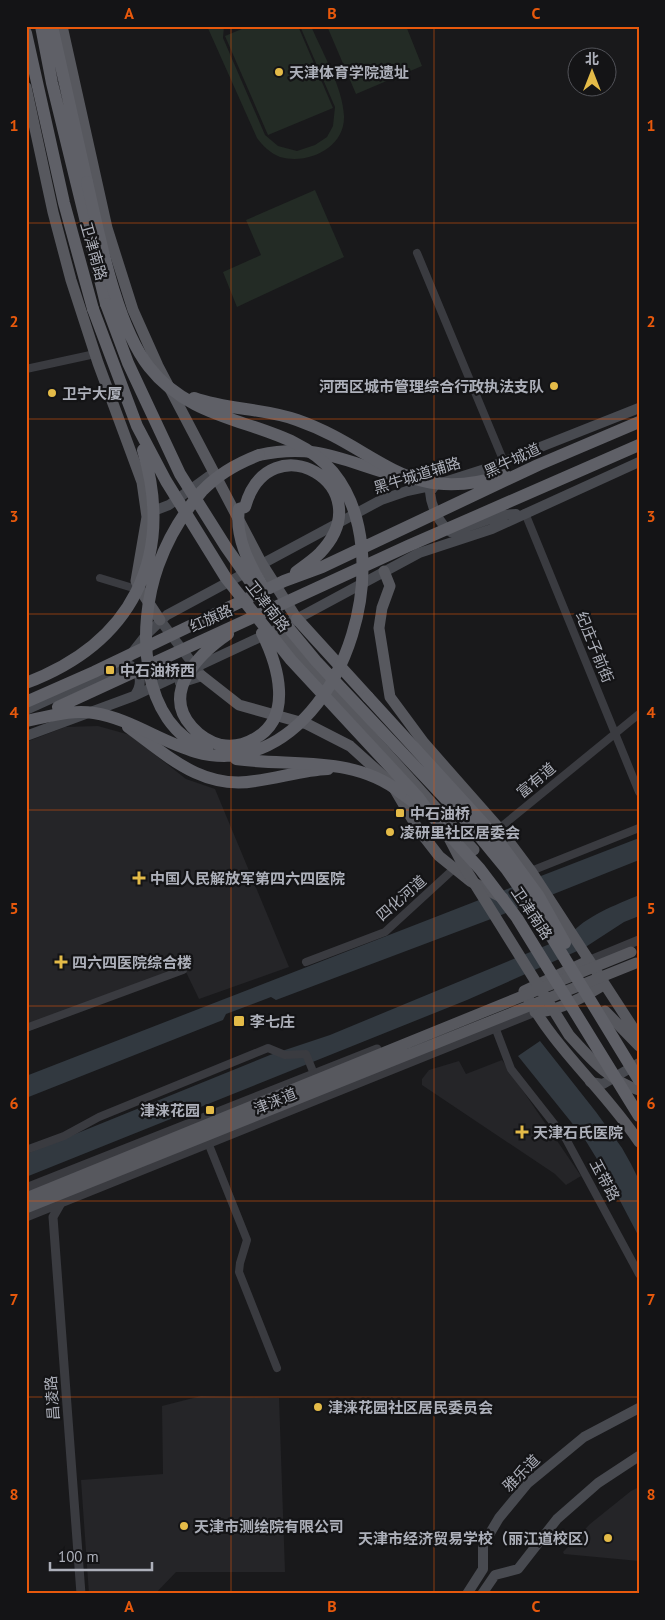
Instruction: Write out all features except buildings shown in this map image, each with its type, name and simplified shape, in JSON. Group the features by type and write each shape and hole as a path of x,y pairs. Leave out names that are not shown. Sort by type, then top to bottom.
{"highway":[{"name":"卫津南路","path":"41,26 52,83 106,304 136,381 180,474 226,547 280,626 465,820 507,870 537,913 637,1072"},
{"path":"26,720 82,712 100,714 168,742 206,755 242,754 271,743 288,732 304,717 334,676 356,624 362,589 361,551 352,508 346,491 329,468 302,446 199,408 180,397 163,383 139,354 121,310 106,262 52,26"},
{"name":"卫津南路","path":"26,33 64,203 93,309 134,418 180,505 251,616 418,797 436,813 446,832 480,869 518,918 639,1116"},
{"path":"163,383 206,402 297,420 331,434 412,484"},
{"path":"26,683 67,665 97,643 122,615 142,581 151,550 154,515 150,479 134,418"},
{"name":"黑牛城道","path":"400,531 538,466 639,422"},
{"name":"红旗路","path":"26,720 58,707 251,616 639,445"},
{"path":"436,813 383,780 343,768 300,761 262,761 222,756 203,749 178,729 169,720 158,700 148,664 148,617 153,585 170,538 192,503 223,473 243,461 272,452 304,450 338,456 412,484 466,484 538,466"},
{"path":"280,626 249,562 238,526 239,509 245,507 254,486 266,473 285,466 303,466 318,472 330,483 338,499 338,517 330,540 320,553 284,581"},
{"name":"红旗路","path":"26,702 86,676 284,581 400,531"},
{"path":"251,616 277,669 280,686 278,705 271,723 259,736 239,745 219,745 203,737 189,724 183,709 182,685 190,669 200,656 251,616"},
{"path":"297,619 462,797 520,868 538,895 637,1072"},
{"path":"122,722 181,766 216,781 252,782 305,771 343,768"}],"main road":[{"path":"62,26 97,186 121,276 158,366 262,564 297,619"},
{"path":"26,87 53,212 71,280 94,354 134,458 146,502 146,535 134,583 198,672 239,705 307,724 350,746 391,783 430,846 453,869 515,907 555,971"},
{"name":"黑牛城道辅路","path":"160,620 412,484 435,485 504,462 639,408"},
{"path":"27,734 147,690 160,689 198,672 220,656 297,619 428,549 492,529 639,462"},
{"path":"146,502 151,508 156,510 169,505 208,478 212,467"},
{"path":"412,484 425,501 441,537 428,549"},
{"path":"435,485 430,492 430,499 443,526 451,532 502,515 525,513"},
{"path":"384,571 390,586 382,608 379,628 390,697 424,743 499,828 531,871 588,962 639,1038"},
{"path":"121,667 160,620"},
{"path":"280,626 317,678 436,813 474,850"},
{"path":"26,710 77,689 121,667 131,666 135,668 140,678 141,685 134,696"},
{"path":"436,813 473,818 499,828"},
{"path":"446,832 463,864 569,1035 588,1056 611,1076 639,1090"},
{"path":"26,1198 639,950"},
{"path":"588,962 555,971 524,991 535,1012 570,1059 590,1082 603,1089 639,1142"},
{"path":"28,1213 639,962"},
{"path":"535,1012 550,1011 582,997 600,987 601,982"},
{"path":"604,1011 639,1046"},
{"path":"603,1089 637,1072"},
{"name":"雅乐道","path":"467,1594 483,1569 483,1545 499,1518 527,1484 584,1438 639,1408"},
{"path":"482,1594 495,1575 518,1569 557,1519 598,1483 639,1456"}],"street":[{"path":"417,253 504,462"},
{"path":"26,369 94,354"},
{"name":"纪庄子前街","path":"525,513 639,792"},
{"path":"100,578 134,583"},
{"name":"富有道","path":"453,869 499,828 639,714"},
{"path":"531,871 639,828"},
{"name":"四化河道","path":"306,962 385,932 453,869"},
{"path":"588,962 639,940"},
{"path":"588,962 597,962 639,945"},
{"path":"26,1028 183,970"},
{"name":"津涞道","path":"26,1188 313,1072 524,991"},
{"name":"津涞道","path":"28,1213 61,1203 535,1012"},
{"name":"玉带路","path":"495,1027 511,1069 566,1139 639,1274"},
{"path":"26,1150 64,1136 99,1117 268,1048 285,1055 306,1054 313,1072"},
{"path":"198,1120 247,1240 239,1272 277,1368"},
{"name":"昌凌路","path":"61,1203 53,1217 81,1594"},
{"name":"昌凌路","path":"28,1213 44,1217 48,1222 76,1594"}],"shaded area":[{"path":"207,26 224,26 223,38 265,135 278,146 297,151 315,145 327,137 333,126 335,107 300,26 311,26 336,82 343,105 343,127 332,145 323,152 313,156 291,159 280,157 264,146 257,138"},
{"name":"天津体育学院遗址","path":"249,26 298,26 333,108 268,135 225,36"},
{"path":"327,26 406,26 422,66 356,94"},
{"path":"315,190 344,257 237,307 223,272 261,255 246,220"},
{"name":"中国人民解放军第四六四医院","path":"98,726 130,735 186,779 215,789 289,967 199,999 186,972 26,1032 26,742 65,727"},
{"path":"639,838 639,860 491,919 276,1000 271,997 226,1014 223,1020 26,1098 26,1076"},
{"path":"639,895 639,916 624,922 584,948 467,1000 26,1177 26,1154 270,1055 330,1035 569,936 592,917"},
{"path":"540,1041 596,1112 631,1164 639,1180 639,1237 605,1172 584,1138 518,1056"},
{"name":"天津石氏医院","path":"502,1060 581,1176 566,1185 555,1174 422,1085 422,1079 429,1070 459,1061 466,1074"},
{"name":"天津市测绘院有限公司","path":"201,1396 279,1398 285,1572 176,1572 155,1594 89,1594 81,1480 163,1474 162,1406"},
{"name":"天津市经济贸易学校（丽江道校区）","path":"639,1487 639,1561 564,1554 563,1552 590,1524 631,1491"}],"place":[{"name":"天津体育学院遗址","path":"279,72"},
{"name":"河西区城市管理综合行政执法支队","path":"554,386"},
{"name":"卫宁大厦","path":"52,393"},
{"name":"中石油桥西","path":"110,670"},
{"name":"中石油桥","path":"400,813"},
{"name":"凌研里社区居委会","path":"390,832"},
{"name":"中国人民解放军第四六四医院","path":"139,878"},
{"name":"四六四医院综合楼","path":"61,962"},
{"name":"李七庄","path":"239,1021"},
{"name":"津涞花园","path":"210,1110"},
{"name":"天津石氏医院","path":"522,1132"},
{"name":"津涞花园社区居民委员会","path":"318,1407"},
{"name":"天津市测绘院有限公司","path":"184,1526"},
{"name":"天津市经济贸易学校（丽江道校区）","path":"608,1538"}]}
